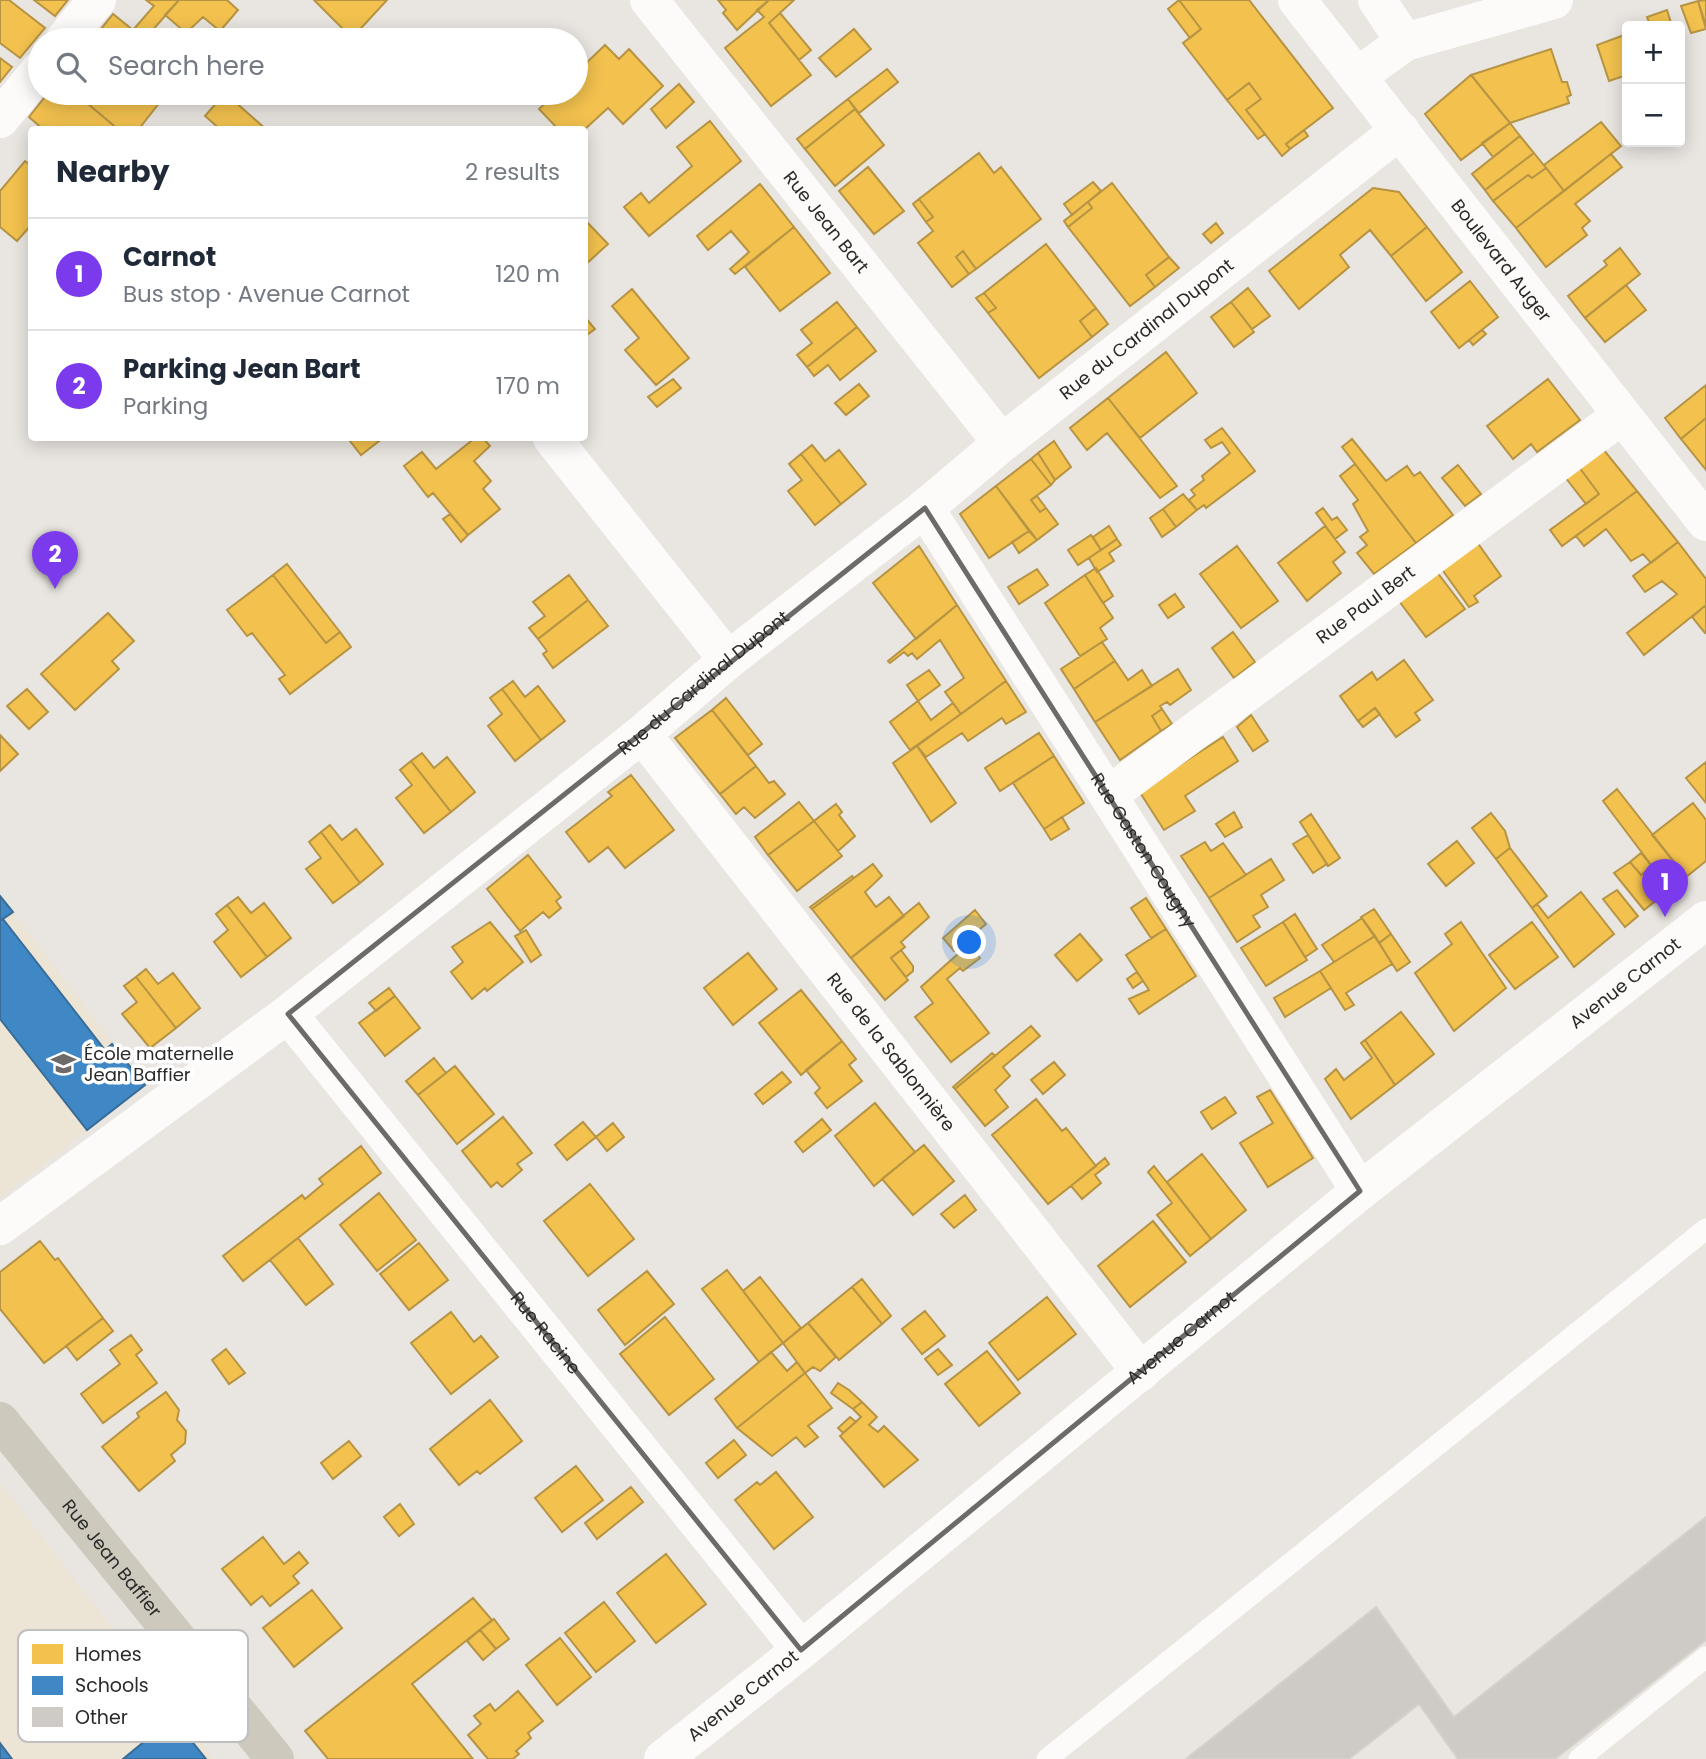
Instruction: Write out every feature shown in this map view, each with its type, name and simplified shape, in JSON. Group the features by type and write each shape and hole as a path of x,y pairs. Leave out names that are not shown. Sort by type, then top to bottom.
{"main road":[{"name":"Rue Jean Baffier","path":"0,1421 170,1630"},
{"name":"Rue Jean Baffier","path":"248,1726 275,1759"}],"street":[{"path":"74,28 97,0"},
{"name":"Rue Jean Bart","path":"649,0 1002,443"},
{"name":"Boulevard Auger","path":"1297,0 1706,522"},
{"path":"1377,0 1405,42"},
{"path":"1358,76 1405,42 1553,0"},
{"path":"0,119 28,85"},
{"name":"Rue du Cardinal Dupont","path":"0,1226 288,1014 642,734 728,660 925,508 1002,443 1400,130"},
{"name":"Rue Paul Bert","path":"1110,794 1622,415"},
{"path":"554,441 728,660"},
{"name":"Rue Gaston Cougny","path":"925,508 1110,794 1360,1192"},
{"name":"Rue de la Sablonnière","path":"642,734 1141,1372"},
{"name":"Avenue Carnot","path":"663,1759 801,1650 1360,1192 1706,920"},
{"name":"Rue Racine","path":"288,1014 801,1650"}],"lane":[{"path":"1047,1759 1706,1229"},
{"path":"1579,1759 1706,1657"}],"highlighted area":[{"path":"925,508 1360,1191 801,1650 288,1014"}],"shaded area":[{"name":"École maternelle Jean Baffier","path":"13,912 145,1085 0,1198 0,921"},
{"path":"0,1483 113,1630 18,1630 18,1742 200,1742 213,1759 0,1759"}],"building: Homes":[{"path":"0,0 9,0 45,28 28,28 28,48 20,58 0,43"},
{"path":"34,0 68,0 55,16"},
{"path":"146,0 179,0 154,28 135,28 154,6"},
{"path":"179,0 227,0 238,10 223,28 216,28 203,17 191,28 180,28 165,15"},
{"path":"314,0 387,0 361,28 342,28"},
{"path":"718,0 769,0 737,30 723,13 726,10"},
{"path":"769,0 794,0 769,23 811,75 771,106 725,48 764,17 757,10"},
{"path":"1179,0 1249,0 1333,108 1286,144 1290,149 1282,156 1246,110 1261,99 1249,83 1227,100 1183,43 1201,29"},
{"path":"1179,0 1201,29 1190,38 1168,9"},
{"path":"1706,0 1706,26 1698,1"},
{"path":"1698,1 1706,29 1691,33 1681,6"},
{"path":"1667,10 1670,21 1648,21 1647,17"},
{"path":"780,13 811,50 799,60 769,23"},
{"path":"113,14 130,28 102,28"},
{"path":"854,29 871,49 836,77 819,58"},
{"path":"1622,36 1622,77 1609,81 1597,45"},
{"path":"605,45 619,59 629,49 663,86 623,124 608,108 588,126 555,126 539,109 543,105 588,105 588,61"},
{"path":"1551,49 1562,82 1567,82 1571,95 1567,97 1569,103 1510,123 1471,75"},
{"path":"0,58 12,67 0,82"},
{"path":"887,69 898,82 859,113 848,99"},
{"path":"1471,75 1510,123 1461,160 1425,114"},
{"path":"1249,83 1261,99 1246,110 1265,134 1258,139 1227,100"},
{"path":"679,84 694,102 666,128 651,109"},
{"path":"848,99 855,109 805,149 797,139"},
{"path":"38,105 89,105 114,126 39,126 29,117"},
{"path":"89,105 158,105 141,126 114,126"},
{"path":"215,105 239,105 262,126 216,126 205,116"},
{"path":"855,109 884,145 835,186 805,149"},
{"path":"710,121 741,161 649,236 624,207 641,193 649,203 692,166 677,147"},
{"path":"1601,122 1621,146 1564,191 1544,165"},
{"path":"1510,123 1520,136 1493,157 1482,143"},
{"path":"1304,130 1308,136 1290,149 1286,144"},
{"path":"1520,136 1534,153 1485,190 1472,174"},
{"path":"979,153 994,173 1001,167 1041,219 976,269 963,251 956,257 969,274 952,287 918,243 933,231 926,222 933,217 919,199"},
{"path":"1534,153 1546,168 1532,178 1528,175 1493,201 1485,190"},
{"path":"1611,154 1622,167 1575,204 1590,221 1582,228 1587,235 1546,267 1516,228"},
{"path":"25,161 28,163 28,229 17,241 0,227 0,191"},
{"path":"868,167 904,211 874,234 839,191"},
{"path":"1546,168 1564,191 1516,228 1493,201 1528,175 1532,178"},
{"path":"1093,182 1101,191 1072,215 1064,204"},
{"path":"1112,183 1169,257 1146,275 1155,287 1130,306 1068,227 1092,208 1088,202"},
{"path":"760,184 794,227 735,274 730,269 749,252 731,231 708,250 697,236"},
{"path":"1373,188 1399,192 1427,227 1391,256 1370,230 1340,255 1349,267 1299,309 1269,271"},
{"path":"919,199 933,217 926,222 913,204"},
{"path":"1088,202 1092,208 1068,227 1064,221"},
{"path":"588,223 608,244 588,262"},
{"path":"1216,223 1223,233 1211,243 1203,234"},
{"path":"794,227 830,273 780,311 745,267"},
{"path":"1427,227 1462,272 1426,301 1391,256"},
{"path":"1046,244 1096,308 1080,321 1092,337 1039,378 988,313 996,308 984,293"},
{"path":"1620,248 1640,274 1585,318 1568,296 1607,265 1604,261"},
{"path":"963,251 976,269 969,274 956,257"},
{"path":"1169,257 1179,268 1155,287 1146,275"},
{"path":"1470,281 1498,317 1459,348 1431,312"},
{"path":"1626,285 1646,310 1605,342 1585,318"},
{"path":"1248,288 1270,316 1252,329 1231,302"},
{"path":"632,289 689,358 656,385 625,350 639,338 612,306"},
{"path":"984,293 996,308 988,313 976,298"},
{"path":"837,302 857,327 807,367 797,355 812,343 801,330"},
{"path":"1231,302 1254,332 1234,347 1211,317"},
{"path":"1096,308 1108,324 1092,337 1080,321"},
{"path":"588,321 595,329 588,334"},
{"path":"857,327 876,351 840,380 828,365 814,376 807,367"},
{"path":"1482,330 1486,334 1473,345 1469,340"},
{"path":"1166,352 1197,393 1140,438 1108,398"},
{"path":"673,379 681,388 657,407 648,397"},
{"path":"1548,379 1580,420 1537,452 1531,444 1513,459 1487,426"},
{"path":"859,384 869,396 846,415 835,403"},
{"path":"1706,385 1706,418 1681,439 1665,418"},
{"path":"1108,398 1177,486 1160,498 1107,433 1087,450 1070,428"},
{"path":"1706,418 1706,470 1681,439"},
{"path":"1222,428 1255,471 1206,508 1204,505 1197,510 1189,500 1195,495 1191,490 1204,480 1202,476 1230,453 1222,442 1211,448 1205,440"},
{"path":"1352,439 1386,481 1407,466 1414,476 1420,472 1453,515 1416,543 1342,447"},
{"path":"350,441 379,441 361,455"},
{"path":"471,441 486,441 490,446 474,461 491,481 483,489 500,509 468,535 433,493 428,497 404,466 422,452 436,469"},
{"path":"1054,441 1071,467 1055,480 1038,453"},
{"path":"812,445 825,461 839,450 866,484 841,504 801,454"},
{"path":"1603,449 1637,491 1562,546 1550,530 1599,494 1579,467"},
{"path":"1038,453 1055,480 1051,485 1031,459"},
{"path":"801,454 841,504 815,525 788,491 802,480 789,464"},
{"path":"1031,459 1051,485 1031,500 1040,512 1046,508 1058,524 1037,540 996,486"},
{"path":"1355,464 1416,543 1374,574 1357,553 1367,545 1360,537 1368,531 1353,504 1358,500 1340,476"},
{"path":"1458,465 1481,494 1465,506 1442,478"},
{"path":"1579,467 1599,494 1586,504 1565,477"},
{"path":"996,486 1029,531 989,558 960,514"},
{"path":"1637,491 1678,542 1651,563 1643,554 1631,561 1606,529 1584,546 1576,536"},
{"path":"1183,494 1197,510 1176,527 1163,509"},
{"path":"1037,496 1046,508 1040,512 1031,500"},
{"path":"1323,508 1332,520 1337,517 1347,530 1335,539 1316,513"},
{"path":"1163,509 1176,527 1162,537 1150,518"},
{"path":"450,514 468,535 461,542 443,519"},
{"path":"1109,526 1117,539 1101,550 1093,537"},
{"path":"1325,526 1345,552 1333,562 1341,573 1307,601 1278,563"},
{"path":"1029,531 1037,540 1019,553 1012,542"},
{"path":"1091,535 1101,550 1078,565 1068,550"},
{"path":"1117,539 1121,545 1109,553 1114,561 1097,572 1089,558"},
{"path":"1477,542 1501,576 1474,596 1478,602 1469,607 1441,568"},
{"path":"1678,542 1706,579 1706,605 1644,655 1627,633 1677,594 1662,581 1645,592 1633,576"},
{"path":"919,546 957,605 916,639 873,583"},
{"path":"1237,546 1278,601 1241,628 1200,574"},
{"path":"287,564 340,632 326,643 273,575"},
{"path":"1096,568 1113,596 1103,603 1085,575"},
{"path":"1037,569 1048,585 1019,604 1008,587"},
{"path":"1437,572 1465,609 1426,637 1399,601"},
{"path":"273,575 326,643 340,632 351,647 290,694 279,679 285,675 252,633 247,636 227,610"},
{"path":"569,575 588,600 538,639 529,628 545,616 533,602"},
{"path":"1085,575 1113,618 1100,628 1107,639 1080,656 1045,603"},
{"path":"1175,594 1184,607 1168,618 1159,605"},
{"path":"588,600 608,626 553,668 543,654 547,651 538,639"},
{"path":"957,605 1006,681 961,714 945,692 964,678 940,640 917,659 912,653 908,656 904,652 890,663 888,661"},
{"path":"1706,605 1706,632 1705,633 1692,617"},
{"path":"108,613 134,641 112,661 119,669 75,710 41,674"},
{"path":"1233,632 1255,662 1234,678 1212,648"},
{"path":"1102,642 1115,661 1074,689 1061,669"},
{"path":"1404,660 1433,700 1415,713 1420,720 1396,737 1375,708 1358,721 1340,696 1372,672 1377,680"},
{"path":"1115,661 1128,680 1142,670 1152,686 1095,722 1074,689"},
{"path":"1178,669 1191,690 1170,705 1167,702 1160,706 1162,709 1152,716 1161,731 1120,760 1095,722"},
{"path":"929,670 940,685 918,701 907,685"},
{"path":"513,681 525,697 538,686 565,721 541,740 502,689"},
{"path":"1006,681 1026,712 1006,724 1002,718 968,741 962,733 926,757 917,746"},
{"path":"27,689 48,712 29,729 7,706"},
{"path":"502,689 541,740 515,761 488,726 502,714 490,698"},
{"path":"726,698 762,744 748,755 712,710"},
{"path":"918,701 931,720 953,703 961,714 910,750 890,722"},
{"path":"1375,708 1380,714 1363,727 1358,721"},
{"path":"1162,709 1172,724 1161,731 1152,716"},
{"path":"712,710 756,766 720,794 675,738"},
{"path":"1251,715 1268,741 1253,751 1237,727"},
{"path":"1039,733 1054,756 1000,791 985,768"},
{"path":"0,735 18,754 0,771"},
{"path":"1223,737 1238,761 1185,796 1195,811 1164,830 1139,791"},
{"path":"917,746 956,803 931,822 893,763"},
{"path":"422,753 434,768 447,757 475,792 451,812 411,761"},
{"path":"1054,756 1084,803 1044,829 1013,783"},
{"path":"411,761 451,812 424,833 396,798 412,785 400,770"},
{"path":"1706,762 1706,803 1686,778"},
{"path":"756,766 769,783 774,781 785,794 755,818 744,807 736,814 720,794"},
{"path":"631,775 674,830 625,868 608,847 589,862 566,832 612,796 608,792"},
{"path":"1617,789 1686,877 1644,910 1614,873 1630,862 1641,875 1652,866 1603,801"},
{"path":"799,802 814,821 768,855 755,837"},
{"path":"1693,803 1706,820 1706,861 1686,877 1652,835"},
{"path":"836,804 842,812 839,815 855,836 838,851 814,821"},
{"path":"1234,812 1242,827 1225,837 1216,824"},
{"path":"1491,813 1505,831 1510,848 1496,859 1472,828"},
{"path":"1311,814 1340,858 1328,866 1300,822"},
{"path":"1062,817 1069,829 1051,840 1044,829"},
{"path":"814,821 842,856 797,891 768,855"},
{"path":"330,825 342,840 356,829 383,864 360,883 321,832"},
{"path":"321,832 360,883 333,903 306,869 321,858 309,842"},
{"path":"1308,835 1327,864 1313,873 1293,844"},
{"path":"1457,841 1474,863 1446,886 1428,864"},
{"path":"1205,842 1211,851 1223,843 1246,875 1209,898 1181,856"},
{"path":"1510,848 1547,896 1532,908 1496,859"},
{"path":"1641,853 1652,866 1641,875 1630,862"},
{"path":"528,855 561,897 556,901 561,908 549,918 543,912 520,931 487,889"},
{"path":"1271,859 1284,880 1261,895 1268,907 1253,916 1260,927 1237,942 1209,898"},
{"path":"873,864 882,876 865,892 876,907 889,897 904,916 851,958 812,909"},
{"path":"852,876 854,878 812,909 810,907"},
{"path":"1617,890 1638,916 1625,927 1603,899"},
{"path":"1581,892 1614,934 1574,967 1532,908 1537,904 1548,918"},
{"path":"238,897 251,913 264,903 291,938 267,957 227,905"},
{"path":"1146,898 1166,929 1151,938 1131,908"},
{"path":"919,903 929,917 901,942 905,947 891,958 908,980 885,1000 851,958"},
{"path":"227,905 267,957 241,977 214,942 228,930 216,914"},
{"path":"1374,909 1391,934 1379,943 1361,917"},
{"path":"975,910 986,924 954,951 943,938"},
{"path":"1295,914 1317,949 1305,957 1283,922"},
{"path":"1362,918 1375,936 1334,962 1322,945"},
{"path":"490,922 523,962 487,991 485,988 472,999 451,972 463,962 452,947"},
{"path":"1283,922 1307,960 1266,986 1241,948"},
{"path":"1461,922 1506,988 1454,1031 1415,973 1452,944 1445,934"},
{"path":"1532,922 1558,957 1515,989 1489,955"},
{"path":"1166,929 1196,976 1139,1014 1129,999 1149,990 1126,955"},
{"path":"526,930 541,955 531,962 515,936"},
{"path":"1080,934 1102,960 1077,981 1055,955"},
{"path":"1391,934 1410,962 1397,971 1379,943"},
{"path":"1375,936 1392,964 1346,993 1354,1005 1345,1010 1320,971"},
{"path":"969,944 980,958 963,971 960,968 947,979 989,1033 951,1062 915,1017 933,1003 921,987"},
{"path":"901,950 913,966 913,971 906,977 891,958"},
{"path":"748,953 777,989 733,1025 704,988"},
{"path":"146,969 158,984 173,973 200,1008 176,1028 136,977"},
{"path":"1320,971 1331,988 1285,1017 1274,998"},
{"path":"1137,972 1143,981 1133,988 1127,979"},
{"path":"136,977 176,1028 150,1048 122,1014 137,1002 124,986"},
{"path":"389,988 395,996 376,1011 369,1003"},
{"path":"801,990 842,1041 801,1075 759,1023"},
{"path":"395,996 420,1028 385,1056 359,1023"},
{"path":"1401,1012 1434,1054 1395,1085 1365,1040"},
{"path":"1031,1026 1040,1036 1003,1067 1010,1076 995,1090 1008,1107 985,1126 955,1089"},
{"path":"1365,1040 1395,1085 1351,1119 1325,1079 1336,1069 1344,1080 1372,1058 1361,1043"},
{"path":"842,1041 856,1059 849,1065 862,1081 827,1108 815,1093 820,1088 806,1070"},
{"path":"992,1053 995,1056 955,1089 953,1087"},
{"path":"434,1058 446,1073 418,1095 406,1081"},
{"path":"1054,1062 1065,1075 1043,1094 1031,1080"},
{"path":"455,1066 494,1114 457,1144 418,1095"},
{"path":"782,1072 791,1082 763,1104 755,1094"},
{"path":"1270,1090 1313,1158 1268,1187 1240,1143 1273,1123 1257,1097"},
{"path":"1225,1097 1236,1113 1212,1129 1201,1112"},
{"path":"1036,1099 1062,1131 1066,1128 1096,1166 1048,1204 992,1135"},
{"path":"875,1103 915,1152 874,1186 835,1136"},
{"path":"503,1117 532,1153 517,1164 522,1170 502,1187 497,1182 491,1187 462,1151"},
{"path":"822,1119 831,1130 803,1152 795,1142"},
{"path":"583,1122 596,1137 567,1160 555,1145"},
{"path":"613,1123 624,1137 607,1151 596,1137"},
{"path":"924,1145 954,1181 913,1215 882,1179"},
{"path":"361,1146 381,1173 243,1281 223,1256 302,1195 305,1199 323,1184 319,1179"},
{"path":"1202,1154 1246,1210 1211,1239 1167,1182"},
{"path":"1105,1158 1109,1164 1095,1175 1101,1183 1082,1199 1071,1186"},
{"path":"1154,1166 1211,1239 1190,1256 1157,1215 1172,1203 1148,1172"},
{"path":"590,1184 634,1239 588,1276 544,1221"},
{"path":"379,1193 416,1240 377,1271 340,1225"},
{"path":"965,1195 976,1210 954,1228 941,1214"},
{"path":"1153,1221 1186,1262 1130,1307 1098,1266"},
{"path":"298,1238 333,1284 306,1305 270,1260"},
{"path":"40,1241 55,1260 58,1258 103,1318 44,1363 0,1309 0,1272"},
{"path":"419,1243 448,1280 409,1310 380,1274"},
{"path":"727,1270 783,1343 759,1362 702,1289"},
{"path":"647,1271 674,1304 625,1345 598,1310"},
{"path":"760,1277 801,1328 783,1343 743,1291"},
{"path":"862,1279 891,1316 882,1324 852,1287"},
{"path":"852,1287 882,1324 839,1360 808,1323"},
{"path":"1047,1297 1076,1334 1018,1380 989,1343"},
{"path":"925,1311 945,1336 922,1354 902,1329"},
{"path":"451,1312 474,1342 481,1336 498,1357 451,1394 411,1343"},
{"path":"665,1317 714,1379 669,1415 620,1354"},
{"path":"103,1318 113,1331 77,1360 66,1346"},
{"path":"808,1323 836,1357 820,1371 813,1367 805,1373 783,1343"},
{"path":"131,1335 142,1350 136,1355 157,1383 103,1423 81,1394 120,1364 110,1350"},
{"path":"226,1349 245,1373 229,1384 212,1360"},
{"path":"938,1349 952,1365 938,1375 925,1359"},
{"path":"987,1351 1020,1393 979,1426 945,1384"},
{"path":"771,1352 787,1371 797,1362 805,1373 737,1428 715,1399"},
{"path":"805,1373 832,1408 808,1426 818,1437 805,1447 796,1437 772,1456 737,1428"},
{"path":"838,1383 862,1402 853,1409 831,1393"},
{"path":"166,1392 179,1410 177,1420 186,1431 185,1443 171,1455 175,1461 139,1491 102,1447 139,1417 137,1413"},
{"path":"490,1400 522,1441 480,1474 477,1471 459,1485 430,1449"},
{"path":"862,1402 877,1417 869,1425 878,1432 884,1426 918,1460 884,1487 840,1436 861,1417 853,1409"},
{"path":"850,1417 856,1422 843,1433 838,1428"},
{"path":"734,1440 746,1455 718,1478 706,1463"},
{"path":"349,1441 361,1456 333,1479 321,1463"},
{"path":"576,1466 603,1500 562,1532 535,1498"},
{"path":"776,1472 813,1517 774,1549 735,1500 757,1482 760,1485"},
{"path":"631,1487 643,1502 597,1539 585,1523"},
{"path":"400,1504 414,1524 399,1536 384,1517"},
{"path":"263,1537 284,1564 299,1552 308,1563 293,1576 299,1583 270,1606 262,1596 251,1605 222,1569"},
{"path":"666,1554 706,1604 656,1643 617,1593"},
{"path":"312,1590 342,1628 294,1667 263,1628"},
{"path":"473,1598 492,1620 412,1684 473,1759 328,1759 305,1731"},
{"path":"604,1602 635,1641 596,1672 565,1633"},
{"path":"494,1619 509,1639 496,1649 480,1630"},
{"path":"480,1630 496,1649 483,1660 467,1641"},
{"path":"560,1638 591,1677 557,1705 526,1665"},
{"path":"518,1691 543,1721 528,1733 531,1738 516,1751 519,1754 513,1759 488,1759 468,1735 481,1724 474,1716 490,1704 495,1711"}],"building: Schools":[{"path":"0,896 13,912 0,921"},
{"path":"3,919 105,1050 112,1044 145,1085 87,1130 0,1019 0,921"},
{"path":"144,1742 192,1742 206,1759 123,1759"},
{"path":"0,1743 12,1759 0,1759"}],"building: Other":[{"path":"1706,1517 1706,1640 1555,1759 1458,1759 1419,1704 1349,1759 1186,1759 1376,1607 1454,1717"}],"place":[{"name":"Parking Jean Bart","path":"55,589"},
{"name":"Carnot","path":"1665,917"},
{"name":"École maternelle Jean Baffier","path":"64,1064"}]}
